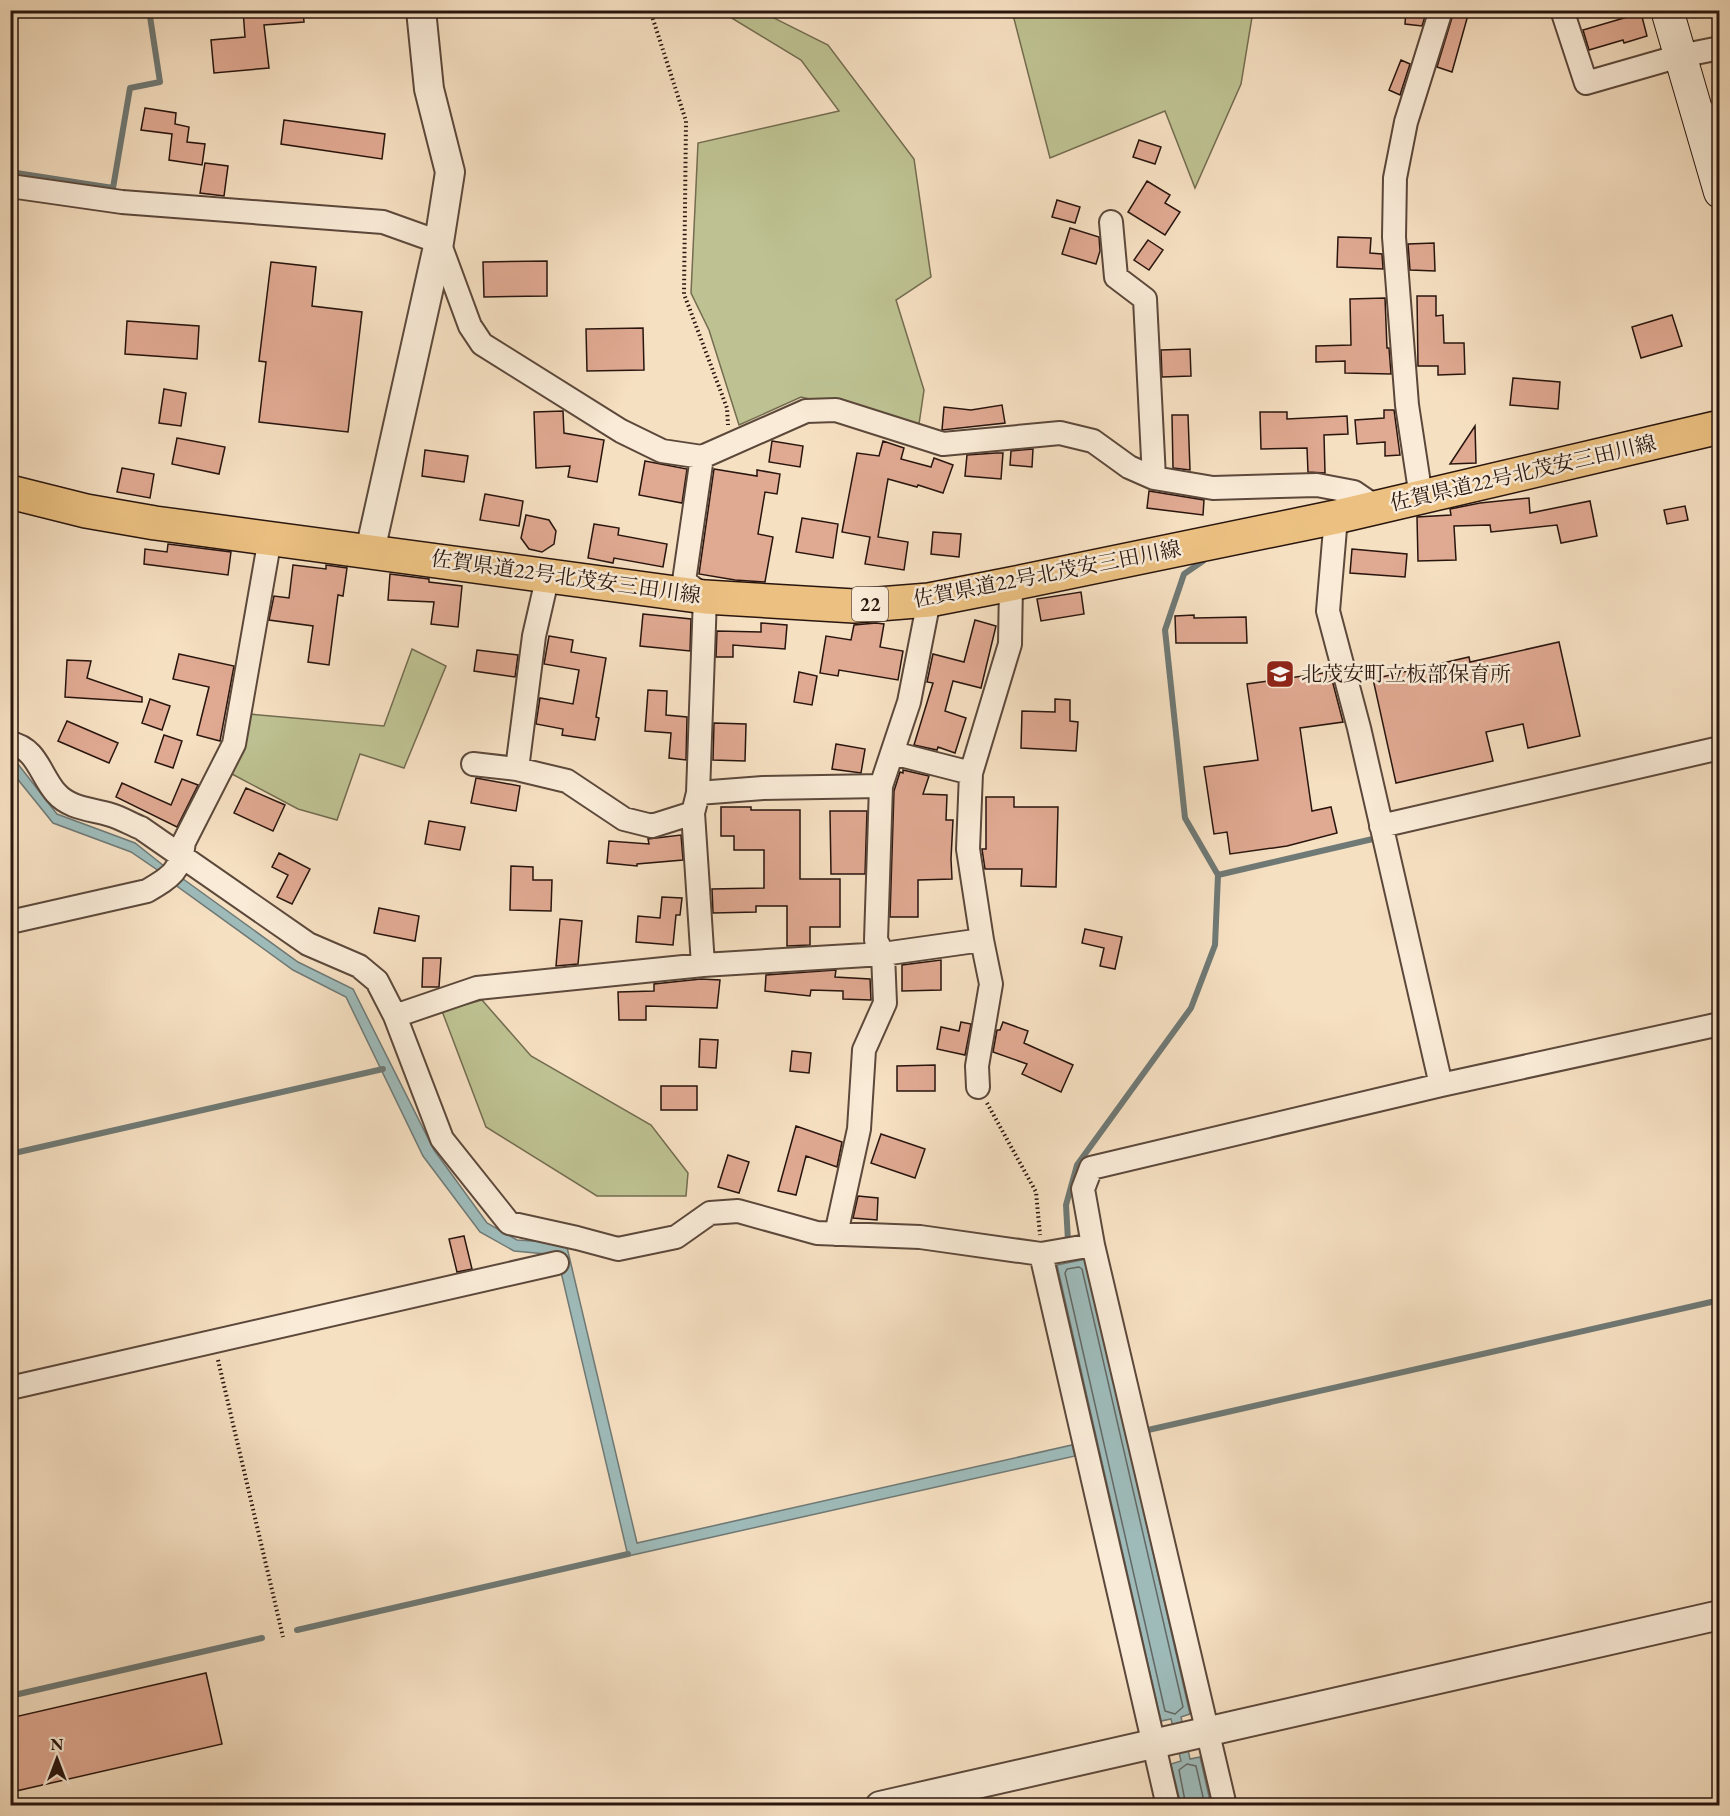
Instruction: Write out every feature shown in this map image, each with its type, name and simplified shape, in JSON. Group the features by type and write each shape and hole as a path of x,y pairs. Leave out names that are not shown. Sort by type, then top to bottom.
{"main road":[{"path":"1667,10 1680,56 1709,115 1719,192"},
{"name":"佐賀県道22号北茂安三田川線","path":"10,492 86,511 155,523 705,597 854,606 929,600 1336,517 1719,427"}],"street":[{"path":"370,551 439,242 450,172 429,89 421,10"},
{"path":"1421,497 1407,405 1394,237 1395,178 1406,122 1441,10"},
{"path":"1562,10 1586,83 1680,56 1719,48"},
{"path":"10,186 122,202 383,222 439,242"},
{"path":"1112,222 1116,278 1145,299 1154,478"},
{"path":"439,242 470,326 483,344 621,431 662,451 702,457 806,411 836,410 943,444 1060,433 1093,441 1129,467 1154,478 1213,488 1317,485 1354,492 1376,507"},
{"path":"702,457 684,581 705,597 695,803 704,965"},
{"path":"1336,517 1328,611 1359,728 1441,1085"},
{"path":"10,922 147,891 175,869 184,842 234,744 270,538"},
{"path":"517,769 534,636 548,575"},
{"path":"978,1087 977,1066 991,984 968,849 971,773 1010,644 1011,584"},
{"path":"836,1234 859,1129 864,1050 885,1003 883,954 876,940 881,786 909,702 929,600"},
{"path":"10,743 21,745 31,754 56,794 76,807 111,815 141,828 175,869 308,944 359,966 377,981 394,1016 442,1139 508,1223 618,1249 676,1237 710,1213 738,1211 817,1233 920,1238 1041,1254 1093,1245"},
{"path":"1381,826 1719,748"},
{"path":"893,753 971,773"},
{"path":"473,764 517,769 567,781 624,819 652,826 695,803 763,788 881,786"},
{"path":"394,1016 477,988 704,965 883,954 982,940"},
{"path":"1168,1806 1181,1737 1083,1189 1091,1168 1441,1085 1719,1024"},
{"path":"1041,1254 1181,1737 1225,1806"},
{"path":"10,1388 557,1263"},
{"path":"880,1806 1719,1615"}],"path":[{"path":"650,10 686,121 684,294 727,408 728,447"},
{"path":"978,1087 1036,1192 1041,1254"},
{"path":"214,1342 283,1636"}],"green space":[{"path":"720,11 760,11 828,45 914,159 931,277 896,300 924,390 919,424 801,397 739,425 709,330 691,293 698,143 839,111 801,60"},
{"path":"1012,11 1253,11 1241,84 1195,188 1165,111 1050,158"},
{"path":"412,649 446,666 404,768 360,754 337,820 298,809 232,774 249,714 384,726"},
{"path":"482,1000 531,1056 651,1125 688,1173 686,1196 597,1196 486,1127 442,1011"}],"water":[{"path":"14,759 57,814 135,843 164,866 159,871 131,852 53,823 11,771 10,760"},
{"path":"179,876 298,962 353,989 434,1150 487,1223 517,1240 566,1243 637,1543 1072,1445 1075,1456 628,1556 557,1255 514,1251 480,1232 423,1156 346,997 293,970 174,884"},
{"path":"1086,1259 1190,1714 1181,1717 1190,1759 1200,1757 1211,1805 1181,1805 1171,1764 1181,1761 1171,1719 1161,1721 1057,1265"}],"building":[{"path":"243,10 303,10 304,22 264,25 269,68 214,73 211,40 245,37"},
{"path":"1406,10 1427,10 1422,26 1405,24"},
{"path":"1454,11 1468,15 1452,72 1437,67"},
{"path":"1641,13 1647,36 1589,50 1583,30"},
{"path":"1401,60 1410,64 1400,95 1389,90"},
{"path":"145,108 176,113 175,124 189,127 187,142 205,144 202,165 169,160 172,134 141,130"},
{"path":"284,120 385,134 382,159 281,144"},
{"path":"1139,140 1161,147 1155,164 1133,157"},
{"path":"205,163 228,166 224,196 200,193"},
{"path":"1147,181 1170,195 1165,203 1180,212 1165,235 1128,212"},
{"path":"1057,200 1080,207 1075,223 1052,217"},
{"path":"1070,228 1099,237 1100,251 1096,264 1062,254"},
{"path":"1338,237 1371,238 1370,253 1382,254 1383,269 1337,267"},
{"path":"1148,240 1163,250 1149,270 1134,260"},
{"path":"1434,243 1435,271 1410,270 1408,244"},
{"path":"547,261 547,296 484,297 483,262"},
{"path":"271,262 316,267 312,306 362,312 348,432 259,422 266,362 259,361"},
{"path":"1417,296 1436,296 1436,316 1443,315 1444,343 1464,343 1465,374 1438,375 1438,366 1418,366"},
{"path":"1385,298 1387,348 1389,348 1391,374 1345,373 1345,361 1316,362 1316,346 1351,345 1350,299"},
{"path":"1672,315 1682,346 1641,358 1632,327"},
{"path":"127,321 199,326 197,359 125,354"},
{"path":"643,328 644,370 587,371 586,329"},
{"path":"1190,349 1191,376 1162,377 1161,350"},
{"path":"1513,378 1560,382 1558,409 1510,405"},
{"path":"164,389 186,393 181,426 159,423"},
{"path":"1002,405 1005,423 942,430 944,407 971,410"},
{"path":"1384,410 1394,410 1400,455 1385,456 1385,442 1357,444 1355,420 1384,418"},
{"path":"563,411 564,433 604,440 597,482 568,477 570,466 536,468 534,412"},
{"path":"1260,412 1287,412 1287,419 1347,416 1348,434 1324,435 1325,473 1308,472 1307,448 1261,449"},
{"path":"1172,415 1188,415 1190,470 1173,468"},
{"path":"1475,426 1476,463 1450,464"},
{"path":"177,438 225,447 219,474 172,464"},
{"path":"772,441 803,446 800,467 769,462"},
{"path":"883,441 904,448 901,459 931,467 934,458 953,465 943,493 888,479 878,537 908,542 904,570 865,564 870,537 842,532 857,453 879,456"},
{"path":"1033,449 1032,467 1010,465 1011,451"},
{"path":"425,450 468,456 464,482 422,476"},
{"path":"1003,453 1001,479 965,476 967,455"},
{"path":"645,461 687,469 682,503 639,495"},
{"path":"122,468 154,474 150,498 117,492"},
{"path":"714,469 757,476 757,470 780,474 777,494 765,492 758,534 773,537 765,582 699,574"},
{"path":"1149,491 1204,500 1203,515 1147,508"},
{"path":"485,494 523,501 519,526 480,520"},
{"path":"1529,498 1530,513 1590,501 1597,536 1561,543 1557,525 1491,532 1490,525 1454,526 1456,560 1418,561 1417,517 1451,515 1450,509 1480,503"},
{"path":"1685,506 1688,520 1667,524 1664,510"},
{"path":"526,515 549,520 556,531 554,544 542,552 529,549 521,538"},
{"path":"802,518 838,524 833,558 796,552"},
{"path":"594,524 619,528 618,535 667,544 663,567 614,558 613,563 588,558"},
{"path":"933,532 961,534 959,557 931,554"},
{"path":"168,544 231,552 228,575 144,564 145,549 167,552"},
{"path":"1352,549 1407,554 1405,577 1350,573"},
{"path":"293,565 326,569 326,565 347,568 343,596 338,595 329,665 308,662 313,626 269,620 274,596 289,598"},
{"path":"390,574 462,586 458,627 431,624 434,602 388,600"},
{"path":"1081,592 1084,614 1041,621 1037,599"},
{"path":"643,614 691,619 690,651 640,646"},
{"path":"1194,615 1194,618 1246,617 1247,643 1176,643 1175,616"},
{"path":"975,620 996,626 981,688 953,681 945,711 966,718 955,753 938,747 937,750 914,745 933,683 927,682 933,654 964,662"},
{"path":"761,623 787,625 785,649 733,645 733,657 716,657 717,631 761,632"},
{"path":"884,624 880,647 903,651 898,680 839,670 838,676 820,673 826,636 851,640 854,625"},
{"path":"549,636 573,640 571,652 606,658 596,717 599,718 595,740 562,735 563,729 536,724 540,698 573,704 579,670 544,664"},
{"path":"1559,642 1580,736 1528,748 1523,724 1486,732 1493,761 1396,783 1373,679 1469,657 1470,662"},
{"path":"477,650 518,655 515,677 474,671"},
{"path":"179,654 234,666 220,741 197,735 209,687 173,679"},
{"path":"67,660 91,661 87,678 142,697 142,702 65,697"},
{"path":"799,672 817,676 812,705 794,702"},
{"path":"1330,672 1343,722 1300,728 1312,811 1331,807 1337,833 1287,846 1230,854 1227,832 1214,834 1204,767 1258,760 1247,684"},
{"path":"648,690 667,691 666,715 687,717 686,760 669,758 671,733 645,731"},
{"path":"150,699 170,706 162,730 142,723"},
{"path":"1055,699 1070,700 1070,721 1078,722 1076,751 1021,748 1022,711 1055,712"},
{"path":"67,721 118,743 109,763 58,741"},
{"path":"714,723 746,724 745,761 713,760"},
{"path":"164,735 182,741 173,768 155,762"},
{"path":"836,744 865,749 861,773 832,769"},
{"path":"903,770 929,776 923,794 947,795 946,820 953,820 952,879 918,880 918,917 890,917 894,791 900,772 903,773"},
{"path":"476,778 520,786 516,811 471,803"},
{"path":"182,779 198,785 177,827 116,797 122,783 171,805"},
{"path":"246,788 285,805 273,831 234,813"},
{"path":"986,797 1014,797 1014,807 1058,807 1056,887 1021,886 1022,869 985,869 982,849 986,849"},
{"path":"721,807 751,807 751,810 800,810 800,879 840,879 840,927 810,927 810,945 787,946 787,906 756,906 756,912 713,913 712,889 764,888 764,850 734,850 734,836 721,836"},
{"path":"830,811 867,811 865,874 831,874"},
{"path":"429,821 465,827 460,850 425,844"},
{"path":"681,835 683,860 637,864 637,866 607,863 609,841 649,844 648,839"},
{"path":"279,853 310,869 292,904 277,897 288,875 272,867"},
{"path":"511,866 533,867 533,880 552,880 551,911 510,910"},
{"path":"662,897 682,898 680,915 676,915 673,945 636,942 638,916 660,918"},
{"path":"379,908 419,916 415,941 374,933"},
{"path":"560,919 582,921 578,964 556,966"},
{"path":"1085,929 1122,937 1115,969 1100,966 1104,948 1082,943"},
{"path":"423,958 441,958 439,987 422,987"},
{"path":"941,960 941,990 902,991 902,965"},
{"path":"836,970 835,977 870,979 871,1000 843,999 843,991 811,990 810,996 765,991 766,975"},
{"path":"701,979 720,980 717,1008 646,1006 646,1020 619,1020 618,992 654,991 654,984"},
{"path":"961,1022 971,1024 965,1055 937,1049 941,1027 959,1031"},
{"path":"1003,1022 1028,1031 1024,1043 1073,1065 1061,1092 1022,1074 1027,1064 993,1052 997,1030 1000,1030"},
{"path":"700,1039 718,1040 716,1068 699,1067"},
{"path":"792,1051 811,1053 809,1073 790,1071"},
{"path":"935,1065 935,1091 897,1091 897,1066"},
{"path":"661,1086 697,1086 697,1110 661,1110"},
{"path":"796,1126 842,1142 837,1167 806,1156 796,1195 778,1191"},
{"path":"881,1134 925,1149 915,1178 871,1163"},
{"path":"728,1155 749,1162 739,1193 718,1187"},
{"path":"858,1196 878,1198 877,1220 853,1218"},
{"path":"464,1236 472,1269 457,1272 449,1239"},
{"path":"206,1673 222,1744 16,1791 10,1769 10,1718"}],"waterway":[{"path":"10,172 113,188 130,88 160,82 149,10"},
{"path":"1068,1241 1066,1205 1077,1165 1191,1008 1215,945 1218,875 1185,818 1165,630 1184,574 1203,561"},
{"path":"1218,875 1377,838"},
{"path":"10,1154 383,1069"},
{"path":"1148,1430 1720,1300"},
{"path":"297,1630 628,1554"},
{"path":"10,1696 262,1638"}],"place":[{"name":"北茂安町立板部保育所","path":"1280,674"}]}
